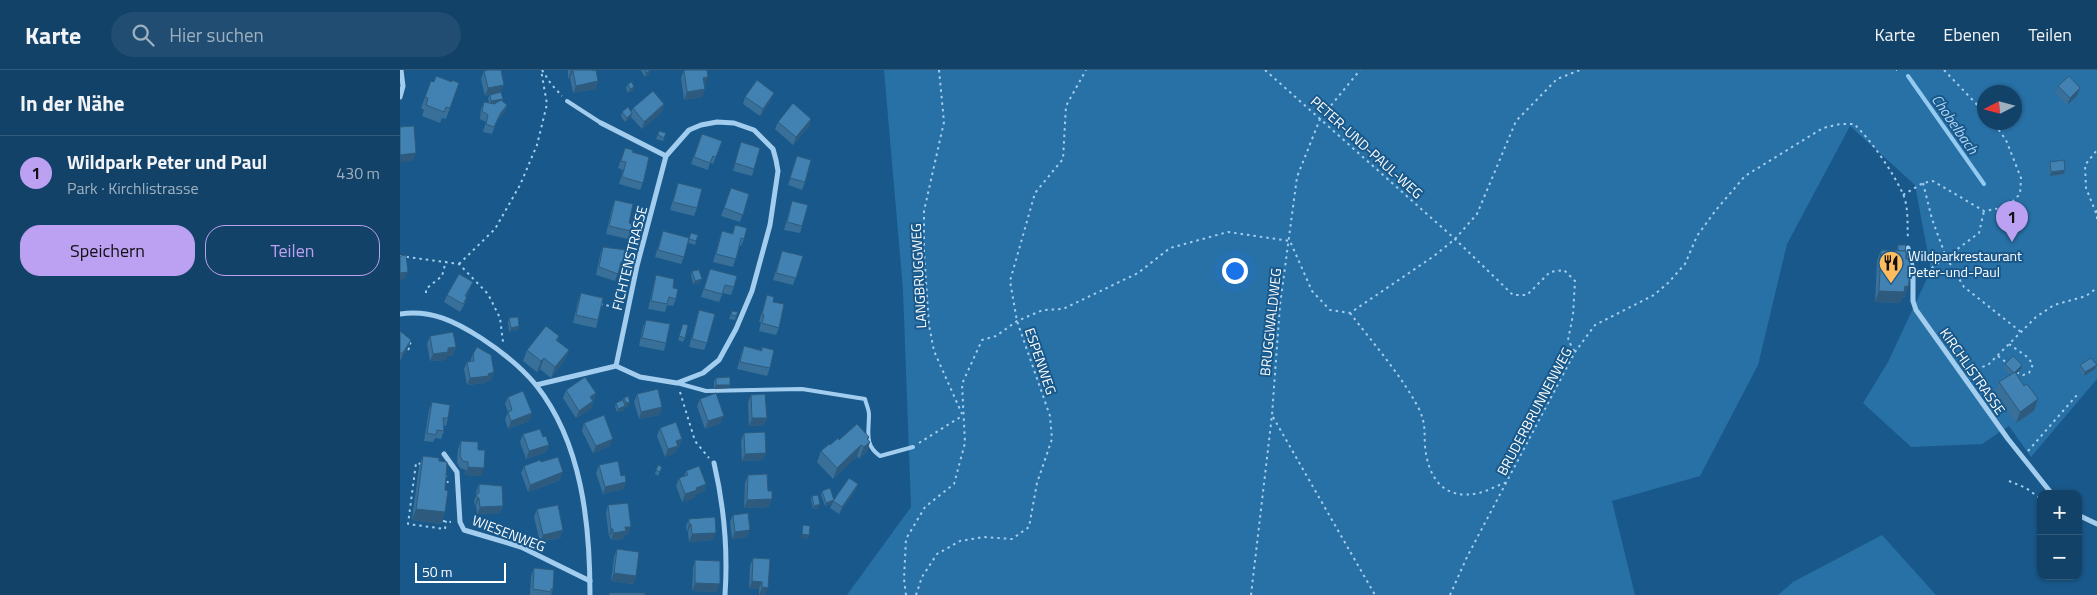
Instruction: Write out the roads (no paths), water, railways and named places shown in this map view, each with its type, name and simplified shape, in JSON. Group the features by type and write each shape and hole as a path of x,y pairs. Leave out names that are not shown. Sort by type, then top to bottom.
{"street":[{"path":"400,70 403,86 400,97"},
{"path":"601,123 666,156"},
{"name":"FICHTENSTRASSE","path":"616,366 627,310 666,156 689,130 708,123 734,123 746,126 760,134 773,149 778,171 766,244 752,291 736,329 719,360 703,373 677,383"},
{"name":"KIRCHLISTRASSE","path":"1908,248 1913,282 1913,301 1916,310 2008,439 2049,490"},
{"path":"400,314 420,312 462,326 502,353 536,385 556,417 576,467 585,512 590,595"},
{"path":"536,385 616,366 640,377 677,383"},
{"name":"WIESENWEG","path":"444,454 457,472 460,522 464,530 521,547 590,582"},
{"path":"714,463 722,500 726,564 725,595"},
{"path":"2082,517 2097,524"}],"lane":[{"path":"567,101 601,123"},
{"path":"677,383 706,391 802,389 865,399 869,412 868,440 875,452 880,456 913,447"}],"waterway":[{"name":"Chobelbach","path":"1908,76 1984,184"}],"place":[{"name":"Wildpark Peter und Paul","path":"2012,242"},
{"name":"Wildparkrestaurant Peter-und-Paul","path":"1891,284"}]}
